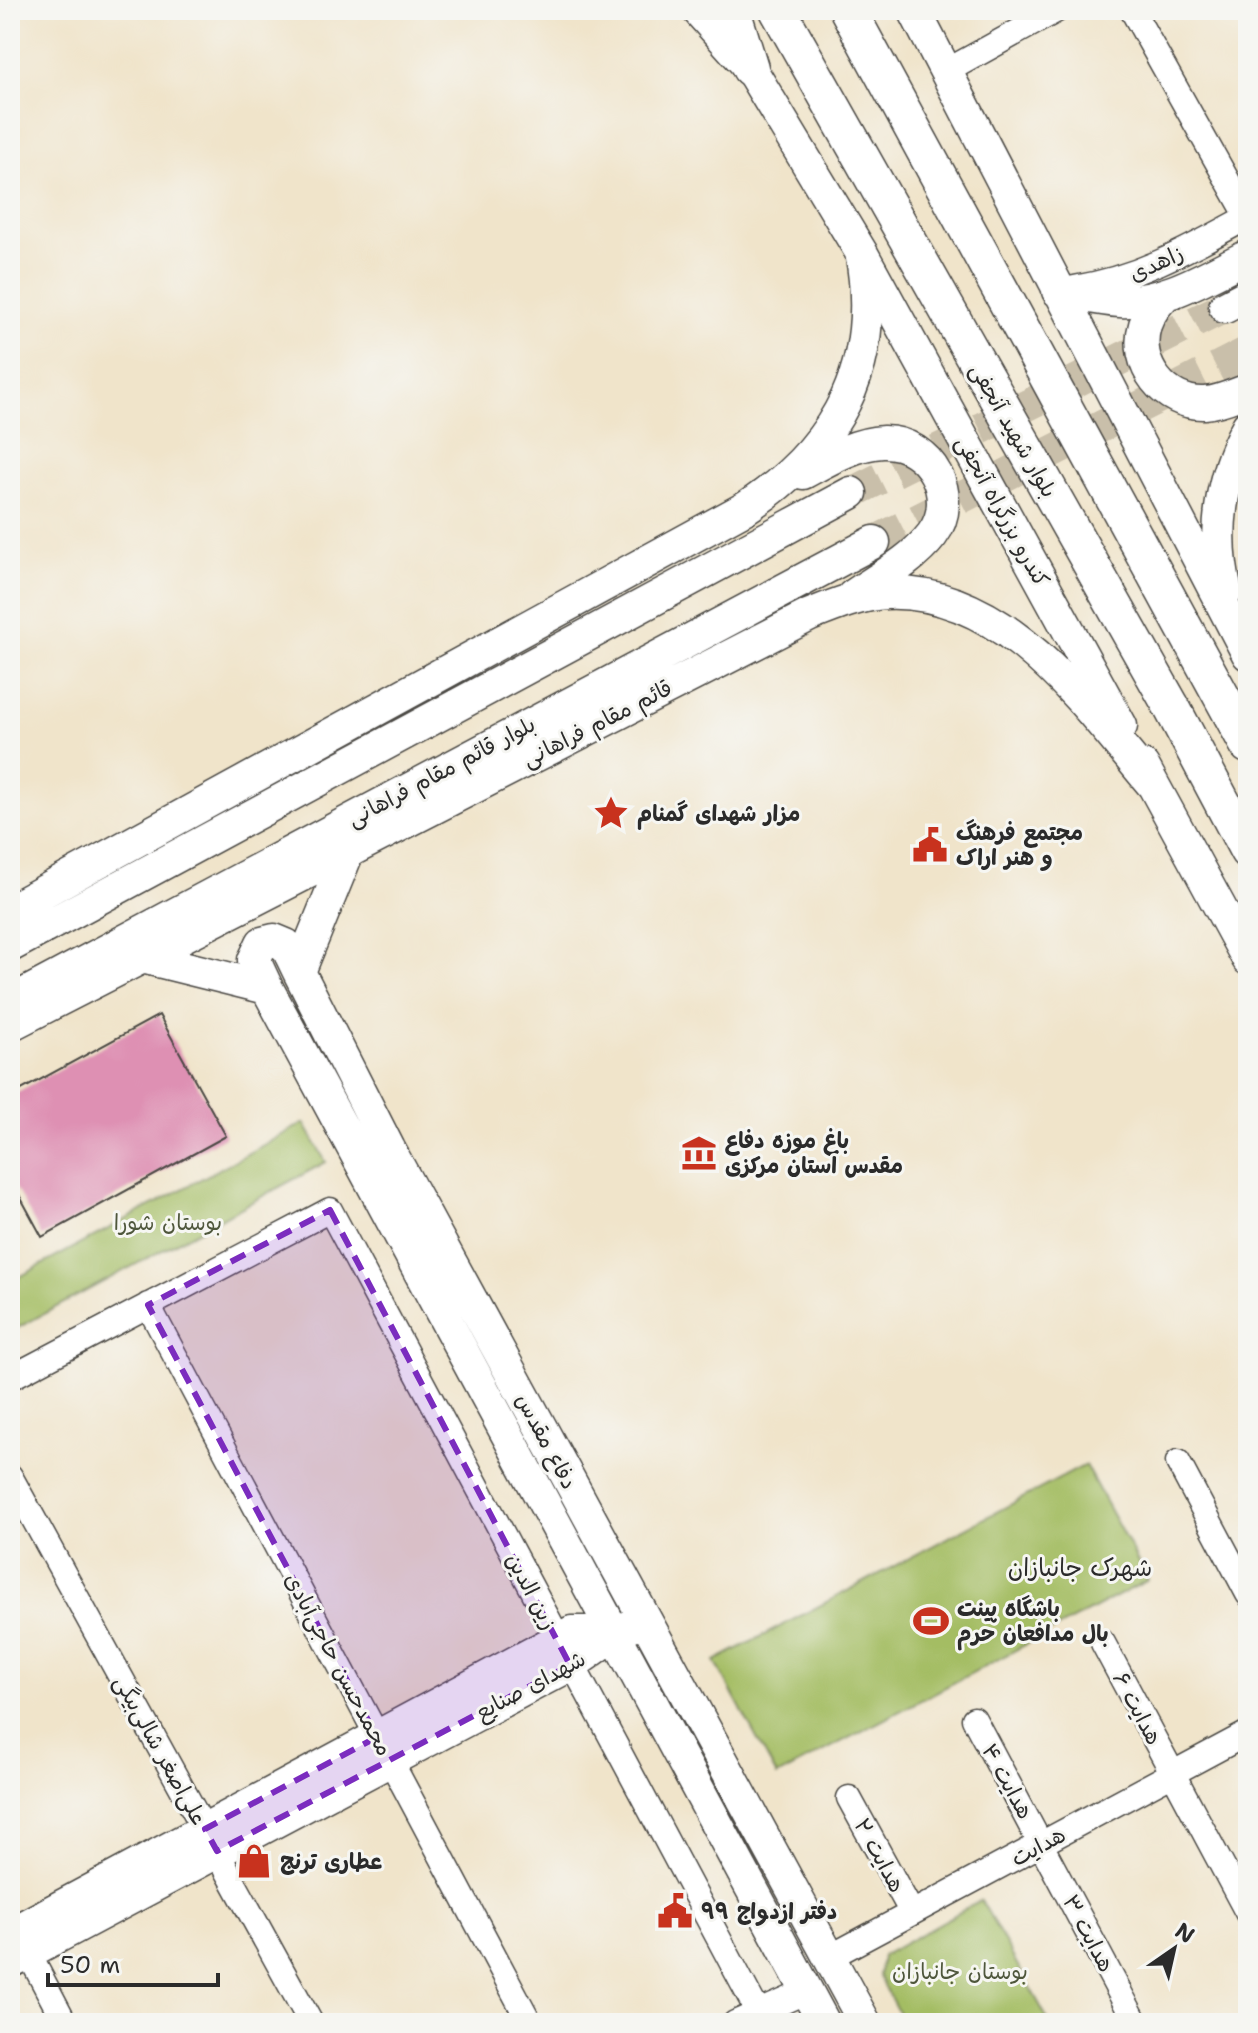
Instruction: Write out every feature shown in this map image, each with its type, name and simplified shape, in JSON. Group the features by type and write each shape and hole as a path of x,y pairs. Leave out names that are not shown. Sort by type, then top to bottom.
{"main road":[{"path":"732,10 750,68"},
{"name":"بلوار شهید آنجفی","path":"778,10 1170,704 1248,851"},
{"path":"848,10 1248,745"}],"street":[{"name":"کندرو بزرگراه آنجفی","path":"698,10 750,68 861,252 1248,959"},
{"path":"914,10 1242,644"},
{"path":"945,72 1057,10"},
{"path":"1132,10 1248,217"},
{"name":"زاهدی","path":"1058,291 1114,282 1149,270 1248,217"},
{"path":"778,487 830,430 853,385 861,359 868,306 861,252"},
{"path":"1058,291 1120,302 1166,294 1248,256"},
{"path":"1166,294 1150,314 1143,338 1146,363 1159,385 1194,402 1220,400 1248,390"},
{"path":"1242,644 1222,575 1219,519 1230,465 1248,426"},
{"path":"10,910 838,455 885,442 920,454 936,473 943,510 933,534 897,566 847,600"},
{"path":"10,946 851,493"},
{"name":"بلوار قائم مقام فراهانی","path":"10,1002 874,542"},
{"name":"قائم مقام فراهانی","path":"10,1025 138,956 810,615 847,600 886,593 913,595 939,600 988,620 1031,649 1051,668 1153,785"},
{"path":"299,972 349,849"},
{"name":"دفاع مقدس","path":"824,2023 267,988 254,960 262,943 274,940 286,945 389,1149 865,2023"},
{"path":"138,956 267,988"},
{"name":"زین الدین","path":"148,1305 330,1210 759,2014"},
{"path":"10,1378 148,1305"},
{"name":"محمدحسن حاجی‌آبادی","path":"148,1305 530,2023"},
{"path":"1178,1462 1248,1594"},
{"name":"علی‌اصغر شالی‌بیگی","path":"10,1476 311,2023"},
{"name":"شهدای صنایع","path":"15,1940 211,1840 564,1652 590,1654 614,1632 644,1619"},
{"name":"هدایت ۶","path":"1103,1643 1248,1914"},
{"name":"هدایت ۴","path":"974,1719 1042,1844"},
{"name":"هدایت","path":"828,1958 1248,1733"},
{"name":"هدایت ۲","path":"849,1798 912,1913"},
{"name":"هدایت ۳","path":"1042,1844 1136,2023"},
{"path":"15,1940 65,2023"},
{"path":"735,2023 807,1991"}],"highlighted area":[{"path":"330,1210 570,1665 217,1851 205,1829 377,1737 148,1305"}],"green space":[{"name":"بوستان شورا","path":"304,1123 326,1162 10,1332 10,1282"},
{"name":"باشگاه پینت بال مدافعان حرم","path":"1085,1465 1148,1580 777,1776 715,1661"},
{"name":"بوستان جانبازان","path":"981,1900 1050,2023 904,2023 879,1976 882,1956"}],"building":[{"path":"159,1015 226,1136 42,1237 10,1178 10,1096"}],"tunnel":[{"path":"851,493 1225,307"},
{"path":"874,542 1248,352"}],"place":[{"name":"مزار شهدای گمنام","path":"611,813"},
{"name":"مجتمع فرهنگ و هنر اراک","path":"930,845"},
{"name":"باغ موزه دفاع مقدس استان مرکزی","path":"699,1153"},
{"name":"باشگاه پینت بال مدافعان حرم","path":"931,1621"},
{"name":"عطاری ترنج","path":"254,1861"},
{"name":"دفتر ازدواج ۹۹","path":"675,1911"}],"district":[{"name":"شهرک جانبازان","path":"1080,1568"}]}
